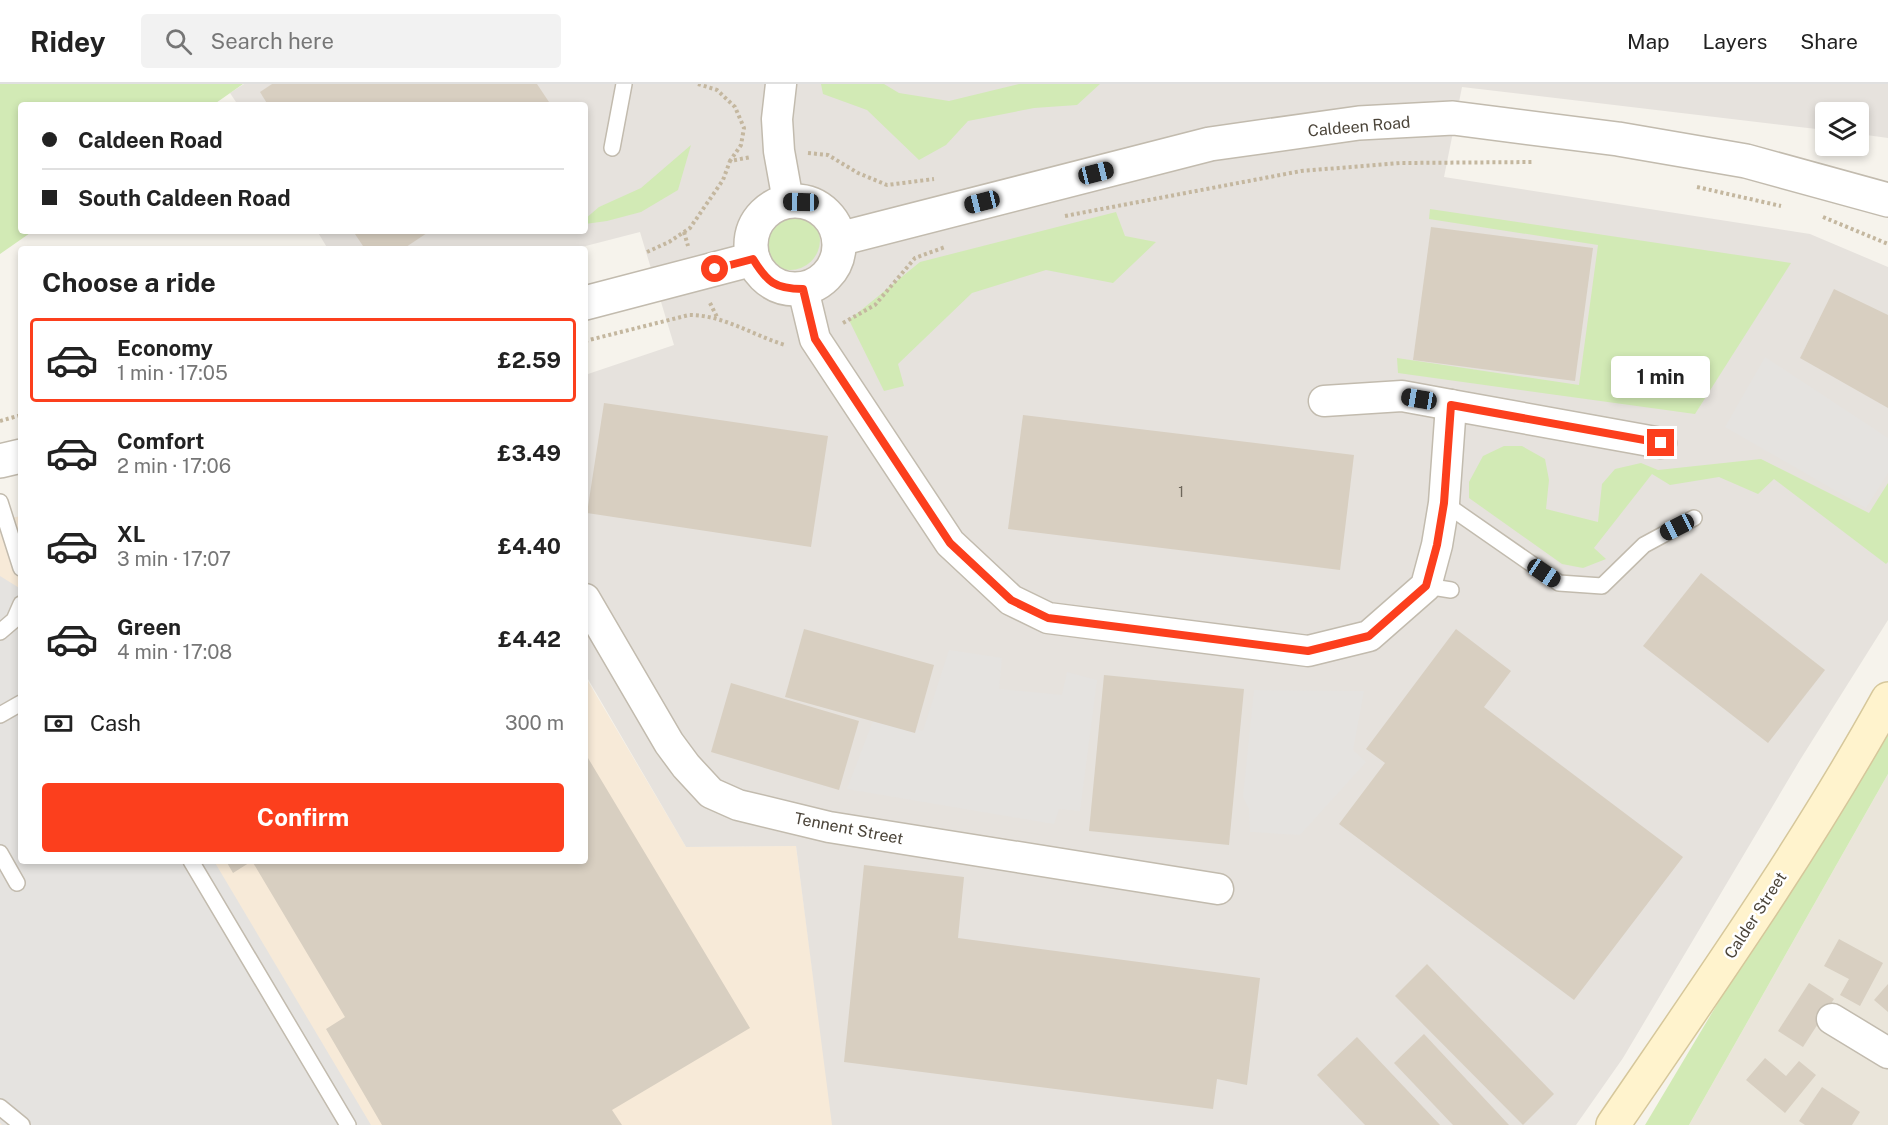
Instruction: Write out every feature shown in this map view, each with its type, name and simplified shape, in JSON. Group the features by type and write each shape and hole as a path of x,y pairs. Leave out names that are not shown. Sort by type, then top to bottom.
{"main road":[{"name":"Calder Street","path":"1613,1125 1754,919 1888,699"}],"street":[{"path":"781,84 777,119 779,151 788,201"},
{"name":"Caldeen Road","path":"839,239 1210,144 1359,123 1453,118 1618,139 1746,161 1886,201"},
{"path":"788,201 816,206 833,223 839,239 835,264 826,276 814,285 803,289 788,289 773,284 764,278 753,259 752,232 759,219 773,207 788,201"},
{"path":"588,302 753,259"},
{"path":"803,289 815,339 950,543 1011,600 1048,618 1308,651 1369,636 1438,588 1437,545 1444,503 1451,405"},
{"path":"1324,401 1402,396 1661,443"},
{"path":"0,461 18,457"},
{"name":"Tennent Street","path":"588,604 669,743 711,793 738,805 830,827 1218,889"},
{"path":"1832,1019 1888,1053"}],"lane":[{"path":"612,148 624,84"},
{"path":"0,502 18,559"},
{"path":"1444,503 1559,583 1602,586 1644,545 1694,519"},
{"path":"0,632 14,620 18,611"},
{"path":"0,715 18,705"},
{"path":"0,854 17,883"},
{"path":"193,864 348,1125"},
{"path":"0,1107 22,1125"}],"path":[{"path":"698,84 717,90 735,107 744,128 741,145 730,161"},
{"path":"1058,218 1301,171 1401,163 1544,162"},
{"path":"1694,187 1792,208"},
{"path":"1814,213 1888,244"},
{"path":"588,340 689,315 706,315 730,322 795,349 875,305 915,258 947,246"},
{"path":"0,421 18,417"}],"shaded area":[{"path":"244,84 1888,84 1888,138 1869,135 1869,102 1815,102 1815,129 1462,87 1444,177 1810,234 1888,267 1888,620 1800,760 1623,1058 1576,1125 832,1125 796,846 686,847 588,679 588,374 674,345 640,232 586,246 326,246 319,234 588,234 588,102 236,102 230,93"},
{"path":"1765,357 1888,438 1888,473 1866,508 1725,427"},
{"path":"18,517 18,864 588,864 588,681 686,847 796,846 833,1125 0,1125 0,520"},
{"path":"0,576 18,587 18,864 216,864 371,1125 2,1125 0,1123"},
{"path":"949,650 1002,658 999,689 1062,695 1067,672 1097,680 1080,811 1059,809 1054,824 847,789 873,721 923,731"},
{"path":"1254,690 1364,691 1353,750 1366,762 1300,835 1250,832 1249,809 1243,797"},
{"path":"1888,774 1888,1125 1689,1125"}],"green space":[{"path":"0,84 243,84 217,102 18,102 18,234 29,234 0,254"},
{"path":"821,84 884,84 899,93 949,101 1019,84 1100,84 1077,105 1034,108 968,121 946,145 919,160 867,110 823,94"},
{"path":"691,145 678,190 641,212 588,224 588,216 599,207 641,188"},
{"path":"1430,209 1791,263 1695,414 1398,373 1397,358 1579,385 1598,245 1429,219"},
{"path":"784,210 796,210 807,215 815,223 820,240 818,252 807,265 796,270 784,270 773,265 765,257 760,246 760,234 765,223 773,215"},
{"path":"1116,212 1125,236 1156,242 1113,283 1046,270 972,293 898,364 904,386 884,391 849,320 920,262"},
{"path":"1504,446 1522,446 1545,459 1549,480 1546,509 1598,522 1602,484 1615,469 1641,463 1658,470 1761,459 1869,513 1888,483 1888,562 1886,564 1774,479 1758,494 1719,477 1670,485 1652,474 1594,548 1606,559 1583,568 1562,564 1469,498 1469,482 1483,456"},
{"path":"1888,718 1888,774 1689,1125 1645,1125"}],"building":[{"path":"272,84 537,84 549,102 266,102 260,92"},
{"path":"1431,227 1593,248 1575,381 1413,360"},
{"path":"355,234 426,234 408,246 363,246"},
{"path":"1834,289 1888,315 1888,408 1800,358"},
{"path":"604,403 828,436 811,547 588,513"},
{"path":"1023,415 1354,455 1340,570 1008,529"},
{"path":"1701,573 1825,670 1768,743 1643,646"},
{"path":"804,629 934,665 915,733 785,697"},
{"path":"1456,629 1511,671 1484,707 1683,857 1574,1000 1339,824 1385,763 1366,749"},
{"path":"1104,675 1244,689 1229,845 1089,831"},
{"path":"731,683 859,721 839,790 711,752"},
{"path":"588,758 750,1028 612,1110 622,1125 382,1125 326,1029 345,1017 254,864 588,864"},
{"path":"228,864 247,864 233,873"},
{"path":"864,865 964,877 958,938 1260,978 1247,1085 1217,1079 1213,1109 844,1062"},
{"path":"1839,939 1883,963 1860,1006 1840,995 1849,979 1824,966"},
{"path":"1427,964 1554,1094 1523,1125 1395,996"},
{"path":"1809,983 1834,999 1803,1047 1778,1031"},
{"path":"1888,984 1888,1012 1874,1000"},
{"path":"1424,1034 1509,1125 1453,1125 1394,1063"},
{"path":"1357,1037 1440,1125 1365,1125 1317,1075"},
{"path":"1765,1058 1786,1076 1799,1061 1816,1075 1785,1113 1746,1080"},
{"path":"1822,1087 1860,1112 1852,1125 1805,1125 1799,1121"}],"route":[{"path":"715,269 753,259 764,278 773,284 788,289 803,289 815,339 950,543 1011,600 1048,618 1308,651 1369,636 1426,586 1437,545 1444,503 1451,405 1661,443"}]}
